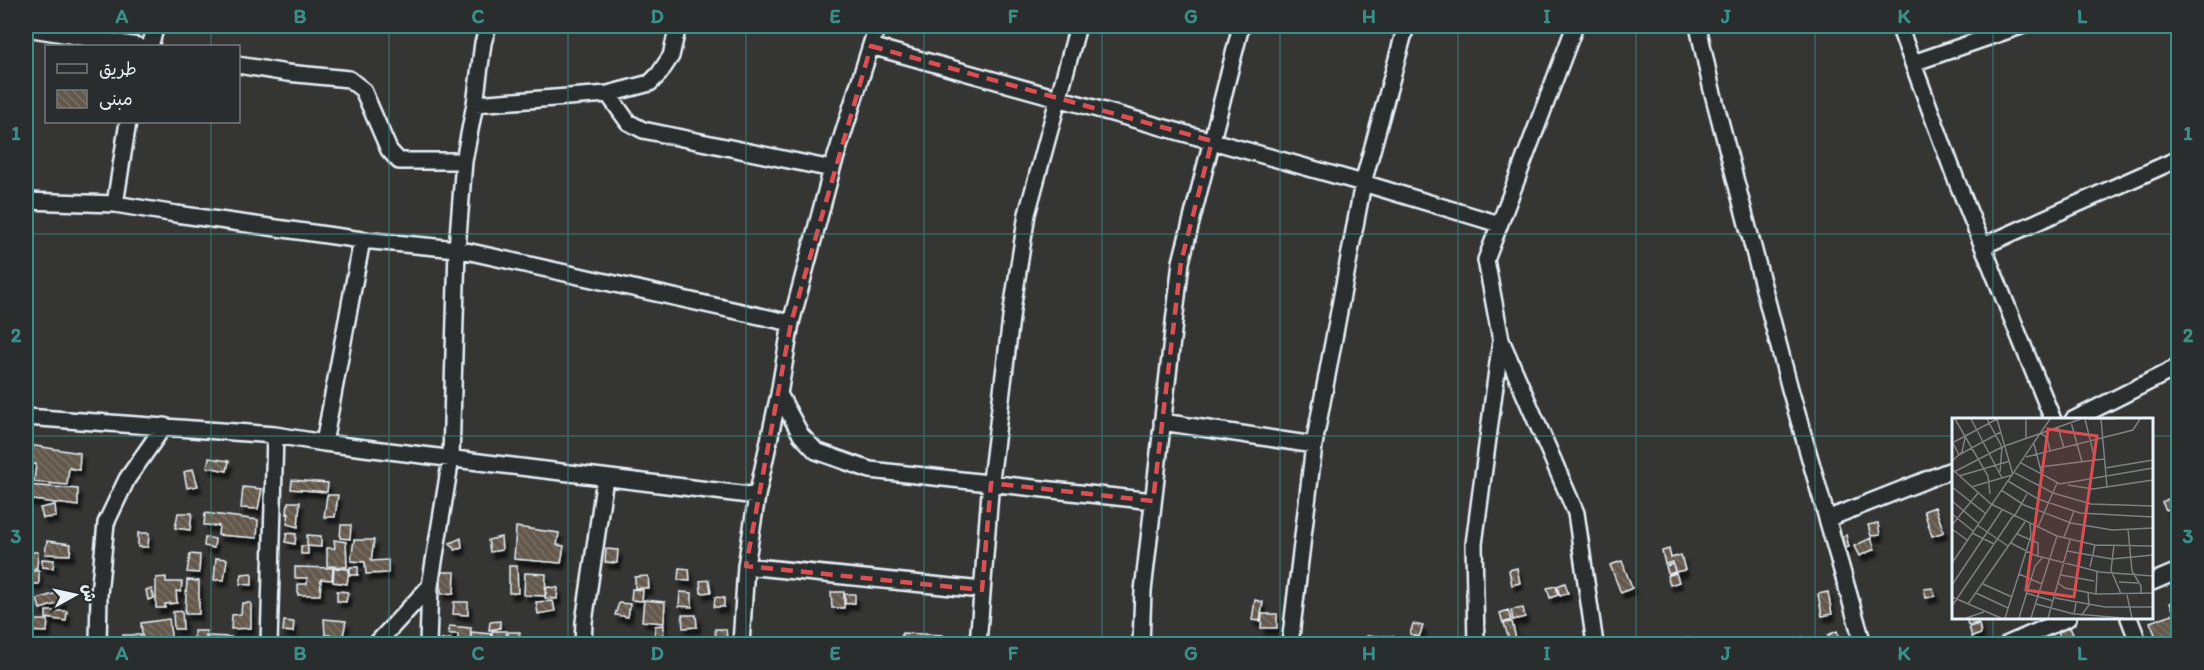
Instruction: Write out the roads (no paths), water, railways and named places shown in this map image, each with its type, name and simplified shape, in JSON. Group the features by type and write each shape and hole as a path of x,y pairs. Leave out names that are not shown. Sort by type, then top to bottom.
{"street":[{"path":"150,45 156,26"},
{"path":"428,645 430,586 451,458 457,249 464,162 483,43 488,26"},
{"path":"475,104 608,94 650,83 671,56 678,26"},
{"path":"741,645 746,567 757,496 780,394 791,323 832,169 877,26"},
{"path":"978,645 991,483 1012,310 1027,214 1078,26"},
{"path":"1142,645 1143,591 1180,262 1241,26"},
{"path":"1290,645 1314,445 1363,183 1406,26"},
{"path":"1575,26 1486,260 1501,340 1576,513 1595,645"},
{"path":"1698,26 1711,86 1790,389 1863,645"},
{"path":"1899,26 1983,246 2052,418"},
{"path":"1913,63 2021,26"},
{"path":"26,28 132,45"},
{"path":"871,46 1363,183 1499,224"},
{"path":"240,65 349,79 363,90 389,150 399,160 464,162"},
{"path":"608,94 628,123 643,130 832,169"},
{"path":"115,204 128,123"},
{"path":"1983,246 2178,159"},
{"path":"26,201 115,204 362,240 457,249 791,323"},
{"path":"324,444 362,240"},
{"path":"1476,645 1473,544 1501,340"},
{"path":"2077,418 2178,367"},
{"path":"780,394 801,435 816,451 870,470 1153,501"},
{"path":"26,417 275,435 324,444 757,496"},
{"path":"1162,422 1314,445"},
{"path":"98,645 99,594 106,522 127,479 164,426"},
{"path":"269,645 275,435"},
{"path":"1827,519 1952,469"},
{"path":"583,645 584,622 605,478"},
{"path":"746,567 982,590"},
{"path":"2153,581 2178,571"},
{"path":"376,645 430,586"},
{"path":"2008,645 2066,619"},
{"path":"2129,619 2139,645"}]}
